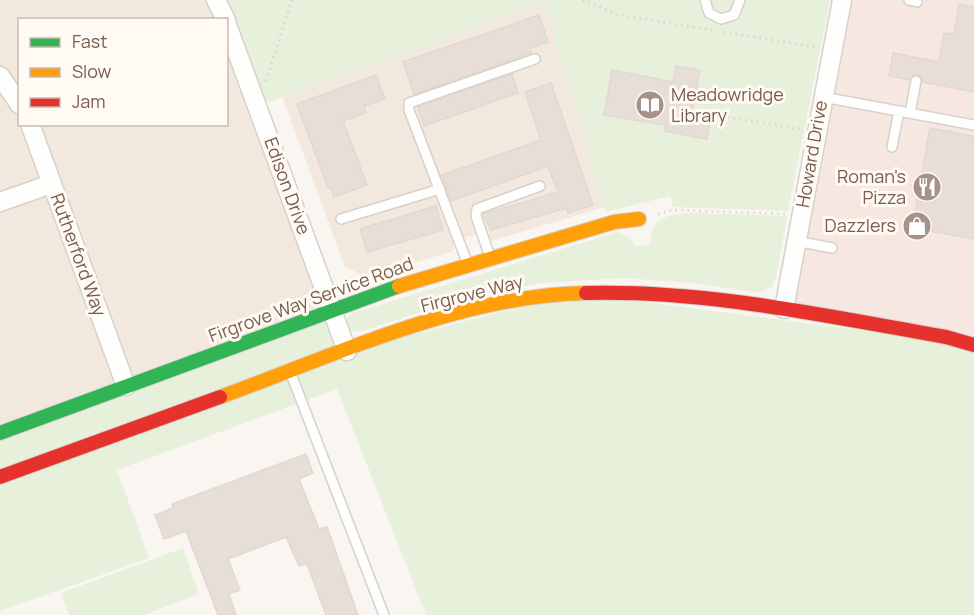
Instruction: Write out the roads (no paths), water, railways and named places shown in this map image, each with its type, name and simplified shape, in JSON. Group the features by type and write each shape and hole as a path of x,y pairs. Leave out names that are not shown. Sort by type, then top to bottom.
{"street":[{"name":"Edison Drive","path":"216,0 225,18"},
{"name":"Howard Drive","path":"784,309 842,0"},
{"name":"Edison Drive","path":"228,25 347,351"},
{"path":"0,76 18,102"},
{"name":"Rutherford Way","path":"31,126 126,386"},
{"path":"0,202 51,184"},
{"name":"Firgrove Way Service Road","path":"0,433 401,285 614,222 639,219"},
{"name":"Firgrove Way","path":"0,477 454,313 516,299 627,291 693,296 946,337 974,345"}],"lane":[{"path":"705,0 709,13 721,19 734,15 739,10 740,0"},
{"path":"468,266 409,109 409,103 535,59"},
{"path":"910,113 916,81"},
{"path":"823,97 974,125"},
{"path":"892,147 899,111"},
{"path":"490,260 476,216 477,209 540,186"},
{"path":"341,219 440,189"},
{"path":"796,241 832,248"},
{"path":"290,372 384,615"}],"place":[{"name":"Meadowridge Library","path":"650,105"},
{"name":"Roman's Pizza","path":"927,187"},
{"name":"Dazzlers","path":"917,226"}]}
